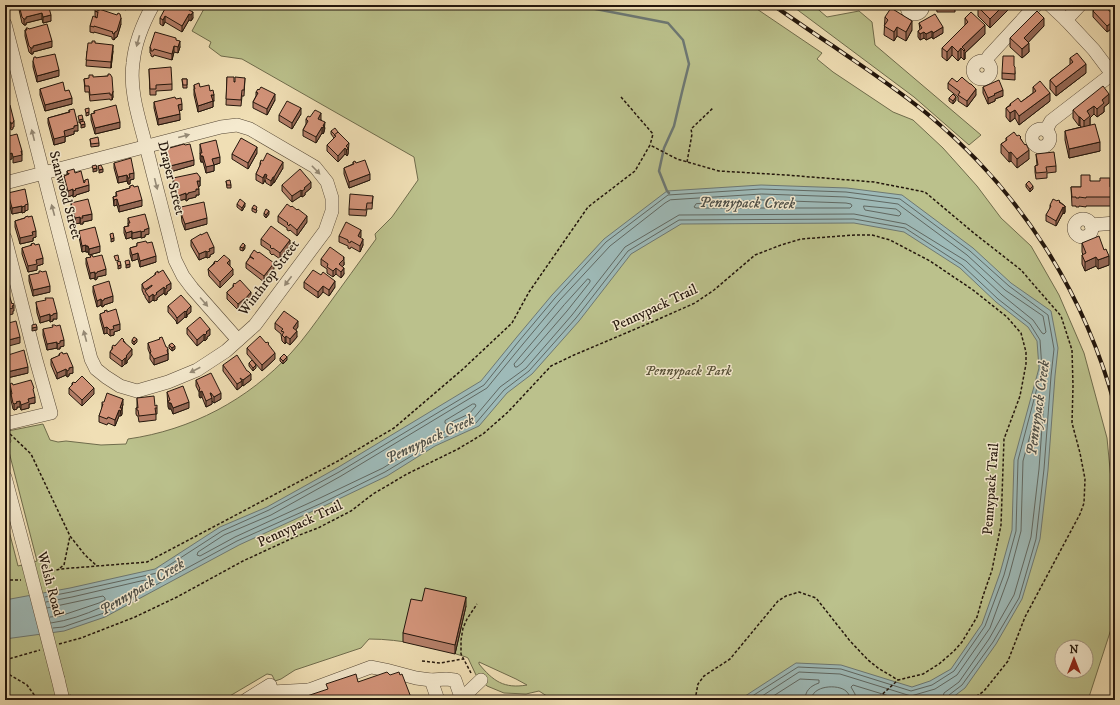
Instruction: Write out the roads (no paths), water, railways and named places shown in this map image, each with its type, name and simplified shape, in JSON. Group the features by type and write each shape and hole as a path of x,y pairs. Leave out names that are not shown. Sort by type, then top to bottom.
{"street":[{"name":"Draper Street","path":"153,5 143,23 137,43 133,62 132,80 135,102 146,146 175,260 183,276 192,288 238,340"},
{"path":"906,5 908,11 914,14 920,12 923,5"},
{"path":"986,62 989,56 1036,5"},
{"path":"1046,130 1051,121 1114,76 1094,50 1050,5"},
{"path":"1066,20 1080,5"},
{"name":"Stanwood Street","path":"5,24 91,359 99,372"},
{"name":"Winthrop Street","path":"5,183 221,127 237,125 250,129 315,167 327,182 332,198 332,211 325,231 255,325 226,351 197,370 168,382 137,390 120,386 99,372"},
{"path":"1091,225 1115,223"},
{"path":"5,238 51,413 6,428"},
{"name":"Welsh Road","path":"5,477 63,700"},
{"path":"290,700 309,690 372,667 416,678 431,680 455,680 462,700 479,682"},
{"path":"431,680 438,700"},
{"path":"246,700 272,693 309,690"}],"water":[{"name":"Pennypack Creek","path":"761,185 847,188 902,195 973,248 1011,283 1051,311 1058,348 1048,470 1040,539 1022,599 996,644 965,688 949,700 850,700 830,696 811,700 739,700 796,663 841,665 912,687 930,681 951,669 982,624 1000,573 1012,530 1014,460 1039,368 1037,341 1028,327 996,302 960,268 904,232 854,223 681,224 631,254 579,321 532,374 507,393 479,426 435,446 387,476 239,545 105,617 64,631 5,639 5,600 70,588 155,569 220,527 267,507 337,468 481,381 552,295 604,239 667,191"}],"waterway":[{"path":"575,5 668,23 683,40 689,64 674,126 664,148 659,171 669,193"}],"railway":[{"path":"773,5 883,80 919,107 963,147 993,178 1021,212 1045,247 1067,284 1086,323 1102,364 1115,406"}],"park label":[{"name":"Pennypack Park","path":"688,371"}]}
